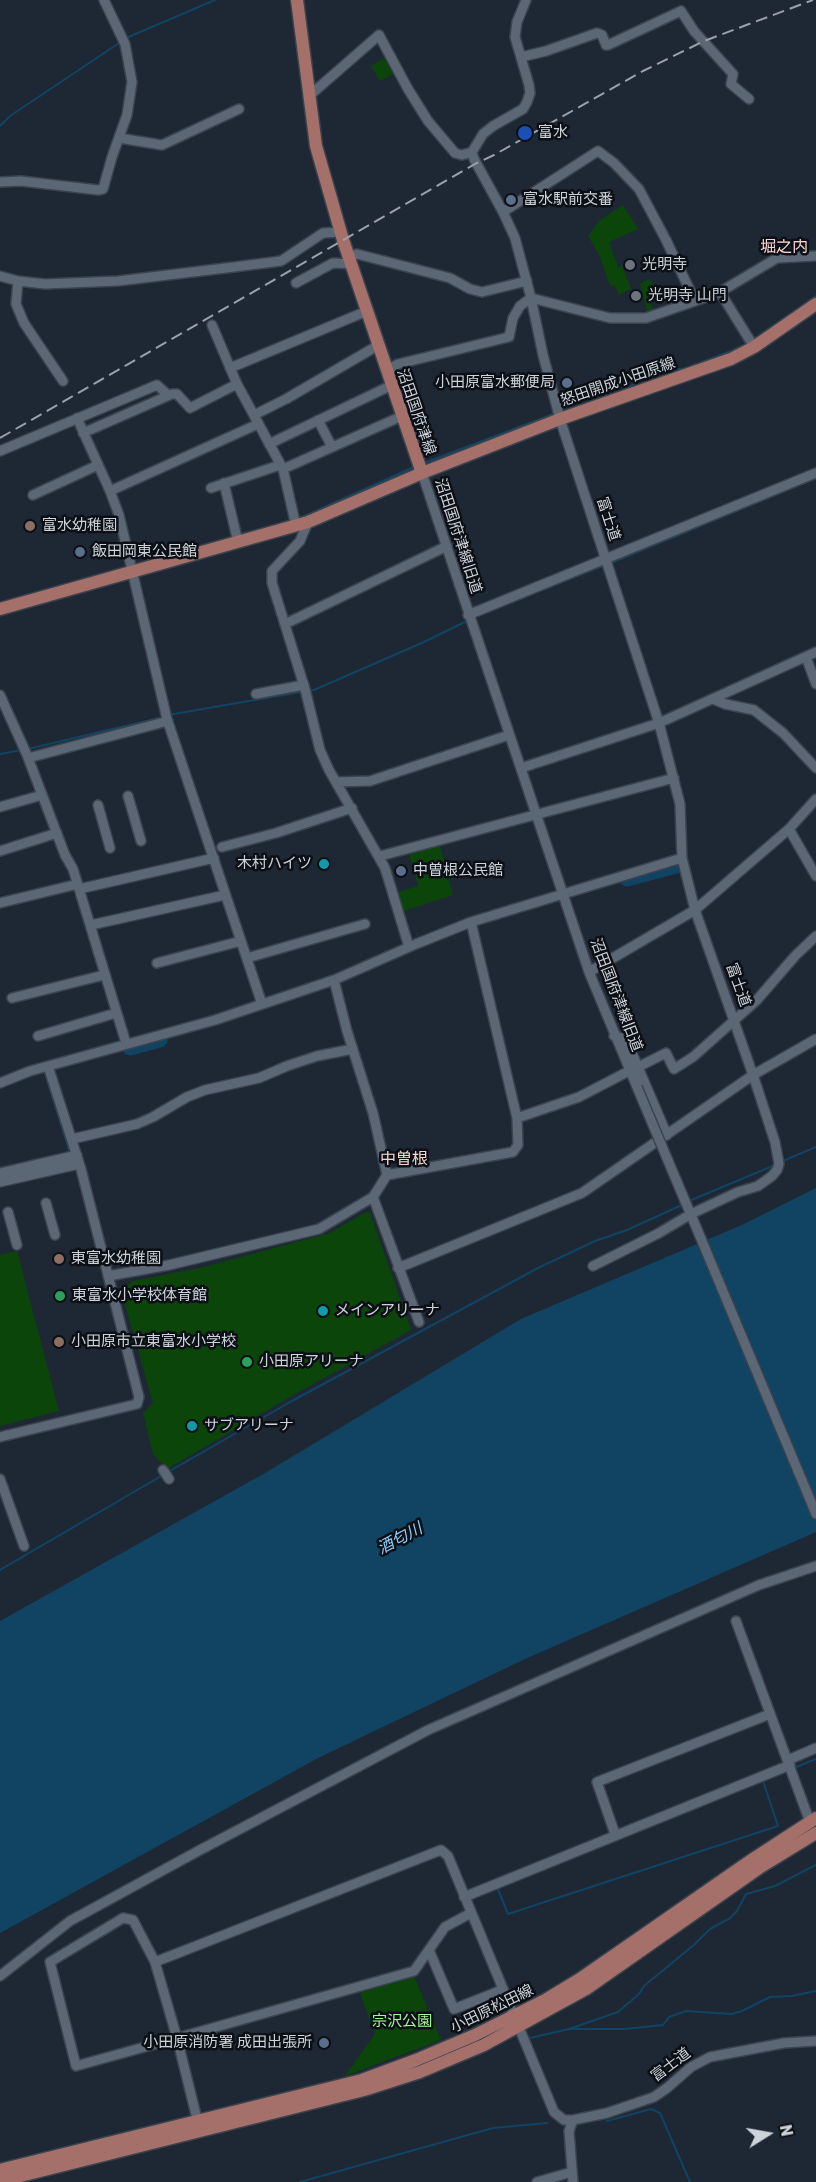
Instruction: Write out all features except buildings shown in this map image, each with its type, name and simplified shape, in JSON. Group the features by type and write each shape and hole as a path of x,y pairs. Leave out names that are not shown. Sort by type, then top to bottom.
{"main road":[{"name":"沼田国府津線","path":"0,609 302,524 422,473 377,346 316,146 297,0"},
{"name":"怒田開成小田原線","path":"422,473 559,415 731,359 752,343 816,304"},
{"name":"小田原松田線","path":"0,2181 362,2080 475,2035 515,2022 753,1859 814,1830"},
{"name":"小田原松田線","path":"0,2170 199,2127"}],"street":[{"path":"0,182 21,181 103,189 127,115 132,82 125,44 104,0"},
{"path":"309,96 378,35 428,121 455,153 462,155 472,152 483,134 523,109 527,102 530,93 529,85 515,37 515,29 526,0"},
{"path":"521,57 597,33 602,35 608,45 681,10 694,31 733,74 731,84 749,99"},
{"path":"119,138 162,145 239,109"},
{"path":"503,212 598,151 614,163 639,189 695,301"},
{"name":"富士道","path":"472,152 475,164 503,212 515,238 559,415 660,723 680,804 682,858 696,910 753,1075 779,1164 777,1170 758,1186 689,1210 659,1233 593,1266"},
{"path":"0,276 45,284 118,281 281,261 323,233 341,232"},
{"path":"296,283 333,263 350,260 357,254 450,278 470,289 482,292 527,282"},
{"path":"386,371 398,364 509,337 513,318 520,306 531,298 610,318 646,318 720,292 777,258 816,256"},
{"path":"18,281 15,304 24,323 63,381"},
{"path":"720,292 752,343"},
{"path":"230,368 367,311"},
{"path":"212,326 237,384 282,467 302,524 300,541 273,571 273,583 305,689 320,750 386,868 409,947"},
{"path":"255,414 286,399 377,346"},
{"path":"83,433 168,395 177,394 190,408 237,384"},
{"path":"0,451 157,385 168,395"},
{"path":"269,444 392,386"},
{"path":"211,488 282,467 402,416"},
{"path":"77,418 119,515 167,717 262,1004"},
{"path":"318,420 332,447"},
{"path":"110,491 258,424"},
{"path":"33,495 98,465"},
{"name":"沼田国府津線旧道","path":"422,473 589,972 615,1036 634,1069 637,1087 816,1514"},
{"path":"470,619 816,473"},
{"path":"224,483 238,542"},
{"path":"285,624 447,546"},
{"path":"520,768 660,723 816,652"},
{"path":"806,657 816,684"},
{"path":"256,694 305,689"},
{"path":"0,695 26,753 79,887 126,1043"},
{"path":"713,699 754,710 783,733 816,768"},
{"path":"26,753 167,717"},
{"path":"336,782 370,782 509,735"},
{"path":"380,856 674,778"},
{"path":"0,807 42,795"},
{"path":"128,796 141,841"},
{"path":"589,972 696,910 789,829 816,799"},
{"path":"98,805 110,848"},
{"path":"222,847 276,833 352,808"},
{"path":"789,829 816,876"},
{"path":"0,851 57,833"},
{"path":"0,903 214,858"},
{"path":"0,1083 126,1043 215,1020 334,980 471,922 682,858"},
{"path":"91,925 225,895"},
{"path":"387,1175 513,1152 518,1144 517,1118 471,922"},
{"path":"247,958 365,924"},
{"path":"517,1118 579,1097 666,1053 674,1069 693,1057 756,1001 795,956 816,936"},
{"path":"157,963 242,942"},
{"path":"12,998 104,975"},
{"path":"108,1276 170,1265 319,1229 373,1197 387,1175 373,1113 334,980"},
{"path":"38,1036 116,1013"},
{"path":"398,1268 582,1193 753,1075 816,1039"},
{"path":"72,1139 137,1124 205,1090 259,1078 317,1056 353,1049"},
{"path":"0,1437 137,1404 139,1397 75,1159 72,1139 54,1095 48,1066"},
{"path":"634,1069 667,1135"},
{"path":"0,1173 75,1159"},
{"path":"0,1182 75,1159"},
{"path":"373,1197 419,1322"},
{"path":"46,1203 55,1235"},
{"path":"9,1212 17,1245"},
{"path":"163,1470 169,1479"},
{"path":"0,1479 24,1546"},
{"path":"0,1976 70,1921 419,1735 759,1585 816,1566"},
{"path":"736,1621 814,1830"},
{"path":"615,1834 597,1782 770,1714"},
{"path":"464,1897 789,1762 816,1748"},
{"path":"155,1962 441,1850 448,1856 554,2112 564,2120 573,2121 569,2131 573,2177 537,2182"},
{"path":"199,2127 177,2038 155,1962 133,1920 123,1918 50,1962 76,2066 177,2038 414,1971 445,1927 471,1913"},
{"path":"429,1950 454,2009 502,1990"},
{"name":"富士道","path":"573,2121 607,2113 654,2097 691,2067 710,2057 784,2043 816,2041"}],"green space":[{"path":"384,58 393,74 380,81 371,66"},
{"path":"623,205 638,229 609,242 618,267 622,266 631,289 618,295 615,285 610,286 600,257 588,236 600,220"},
{"path":"650,279 658,296 649,299 654,312 648,314 640,284"},
{"path":"439,842 453,895 401,912 395,893 418,886 408,850"},
{"name":"小田原アリーナ","path":"366,1212 370,1213 411,1330 295,1394 167,1469 153,1454 143,1413 153,1403 123,1297 125,1287 133,1281 200,1268 330,1233"},
{"path":"17,1251 59,1411 0,1426 0,1255"},
{"name":"宗沢公園","path":"414,1976 441,2040 345,2076 375,2034 360,1993"}],"water":[{"name":"酒匂川","path":"816,1188 816,1532 525,1659 318,1758 0,1933 0,1621 265,1473 521,1319 744,1224"}],"waterway":[{"path":"126,38 215,0"},
{"path":"0,126 10,116 122,41"},
{"path":"754,339 816,296"},
{"path":"561,412 623,390 644,378 671,369 683,369 742,347"},
{"path":"424,463 556,413"},
{"path":"298,519 416,466"},
{"path":"611,563 816,478"},
{"path":"272,526 292,520"},
{"path":"474,617 605,565"},
{"path":"307,691 424,642 469,620"},
{"path":"168,715 301,692"},
{"path":"28,749 163,717"},
{"path":"0,754 22,750"},
{"path":"627,879 676,866"},
{"path":"130,1048 160,1040"},
{"path":"44,1070 70,1153"},
{"path":"783,1161 816,1147"},
{"path":"689,1201 775,1165"},
{"path":"168,1472 292,1401 538,1268 595,1241 627,1230 684,1204"},
{"path":"0,1570 163,1475"},
{"path":"794,1768 816,1759"},
{"path":"724,1796 788,1771"},
{"path":"497,1887 508,1914 778,1826 763,1781"},
{"path":"530,2038 569,2029 618,2012 639,1994 644,1986 710,1929 730,1918 737,1911 746,1894 775,1886 816,1865"},
{"path":"571,2029 624,2029 663,2025 669,2017 686,2011 732,2014 770,1997 792,1996 816,1991"},
{"path":"607,2121 651,2109 660,2113 690,2182"},
{"path":"300,2182 493,2128 547,2123"}],"railway":[{"path":"0,438 475,164 643,71 704,41 813,0"}],"place":[{"name":"富水","path":"525,133"},
{"name":"富水駅前交番","path":"511,200"},
{"name":"光明寺","path":"630,265"},
{"name":"光明寺 山門","path":"636,296"},
{"name":"小田原富水郵便局","path":"567,383"},
{"name":"富水幼稚園","path":"30,526"},
{"name":"飯田岡東公民館","path":"80,552"},
{"name":"木村ハイツ","path":"324,864"},
{"name":"中曽根公民館","path":"401,871"},
{"name":"東富水幼稚園","path":"59,1259"},
{"name":"東富水小学校体育館","path":"60,1296"},
{"name":"メインアリーナ","path":"323,1311"},
{"name":"小田原市立東富水小学校","path":"59,1342"},
{"name":"小田原アリーナ","path":"247,1362"},
{"name":"サブアリーナ","path":"192,1426"},
{"name":"小田原消防署 成田出張所","path":"324,2043"}],"district":[{"name":"堀之内","path":"784,247"},
{"name":"中曽根","path":"404,1159"}]}
